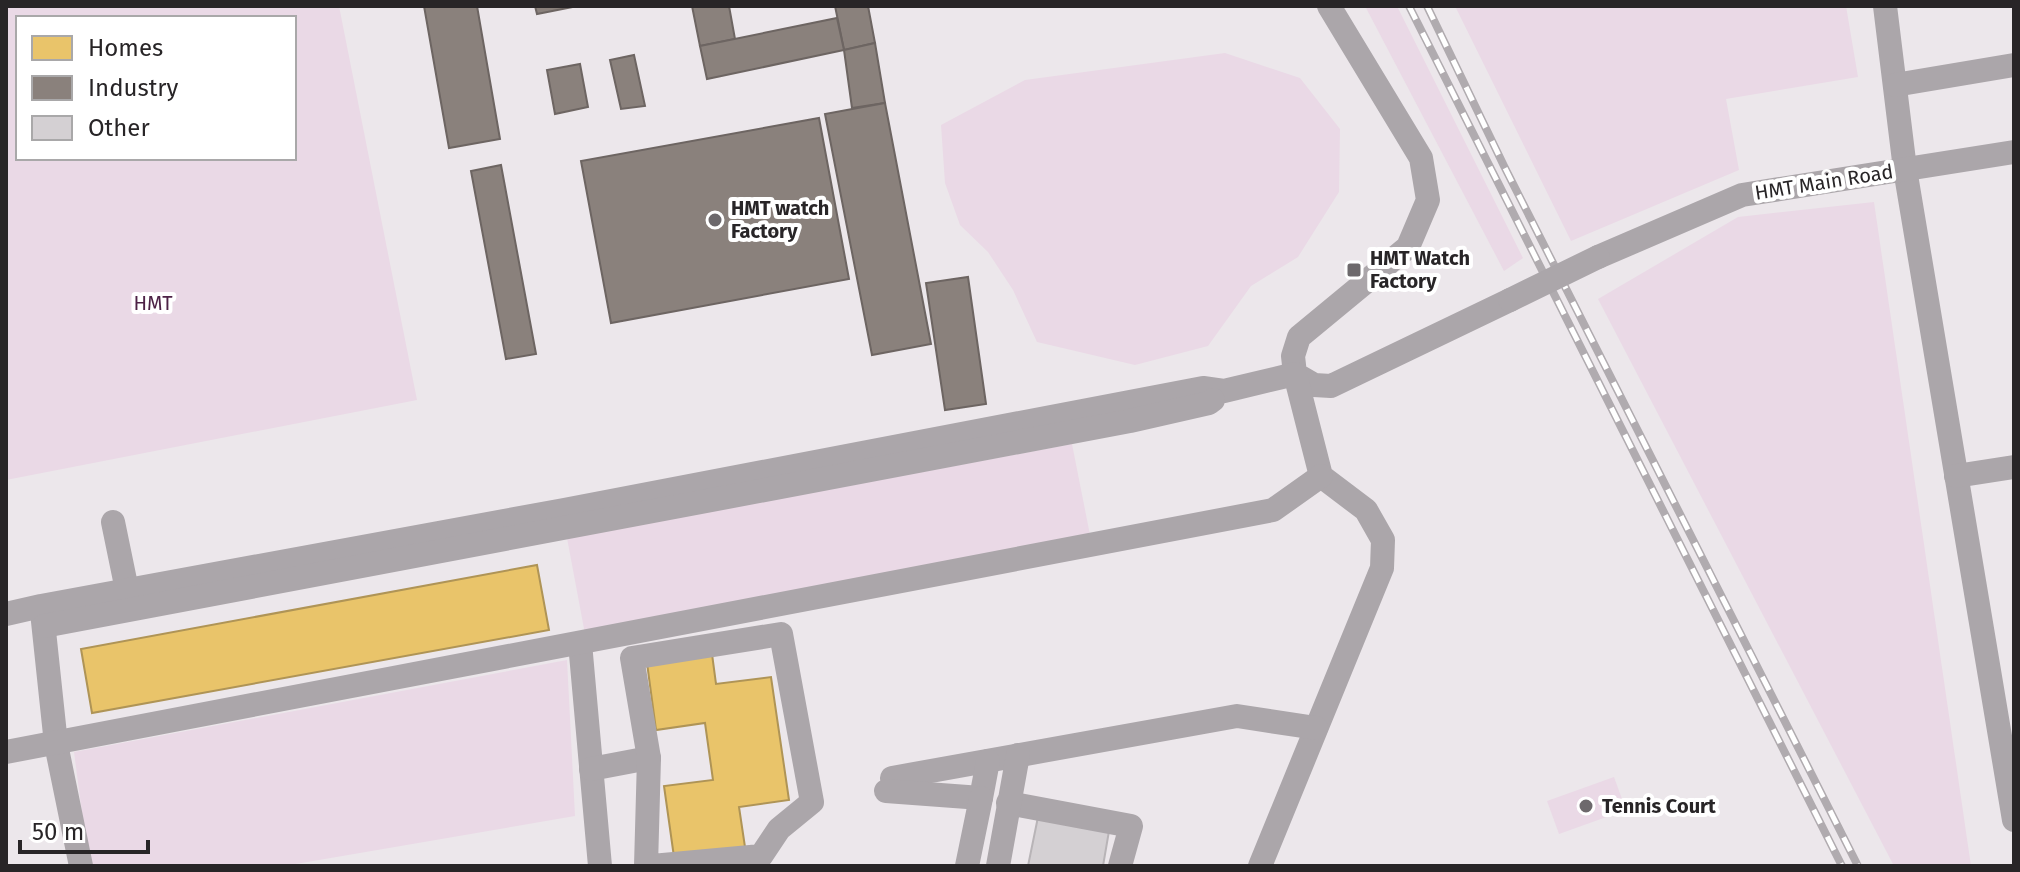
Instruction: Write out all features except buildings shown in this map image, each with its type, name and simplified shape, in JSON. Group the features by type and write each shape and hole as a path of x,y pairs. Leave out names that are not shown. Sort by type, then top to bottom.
{"street":[{"path":"1260,866 1382,568 1383,540 1366,510 1321,476 1293,356 1299,337 1408,247 1428,200 1421,158 1329,6"},
{"path":"1885,6 1905,169 2014,820"},
{"path":"1895,85 2014,65"},
{"name":"HMT Main Road","path":"1295,374 1314,385 1331,386 1598,257 1742,195 2014,152"},
{"path":"6,614 42,616 301,569 1203,388 1224,391 1295,374"},
{"path":"1956,476 2014,467"},
{"path":"6,752 1273,510 1321,476"},
{"path":"113,522 127,590"},
{"path":"42,616 127,590 301,569"},
{"path":"42,616 56,744 81,866"},
{"path":"646,866 649,758 632,658 781,634 812,802 779,829 761,856 652,866"},
{"path":"580,643 600,866"},
{"path":"981,798 889,784 1018,755 1237,716 1316,728"},
{"path":"998,866 1018,755"},
{"path":"591,769 649,758"},
{"path":"967,866 988,761"},
{"path":"1008,803 1131,826 1120,866"}],"green space":[{"name":"HMT","path":"6,6 339,6 417,400 6,480"},
{"path":"1365,6 1397,6 1523,258 1504,271"},
{"path":"1455,6 1846,6 1858,77 1726,99 1739,170 1571,241"},
{"path":"1225,53 1300,78 1340,129 1339,192 1298,257 1251,286 1208,346 1135,365 1037,342 1013,290 988,252 960,225 945,183 941,125 1025,80"},
{"path":"1874,202 1971,866 1894,866 1598,299 1738,217"},
{"path":"1072,444 1091,540 585,634 567,538"},
{"path":"567,660 575,816 284,866 89,866 74,752"},
{"name":"Tennis Court","path":"1614,777 1626,810 1559,834 1547,801"}],"railway":[{"path":"1409,6 1842,866"},
{"path":"1427,6 1504,166 1858,866"}],"place":[{"name":"HMT watch Factory","path":"715,220"},
{"name":"HMT Watch Factory","path":"1354,270"},
{"name":"Tennis Court","path":"1586,806"}]}
